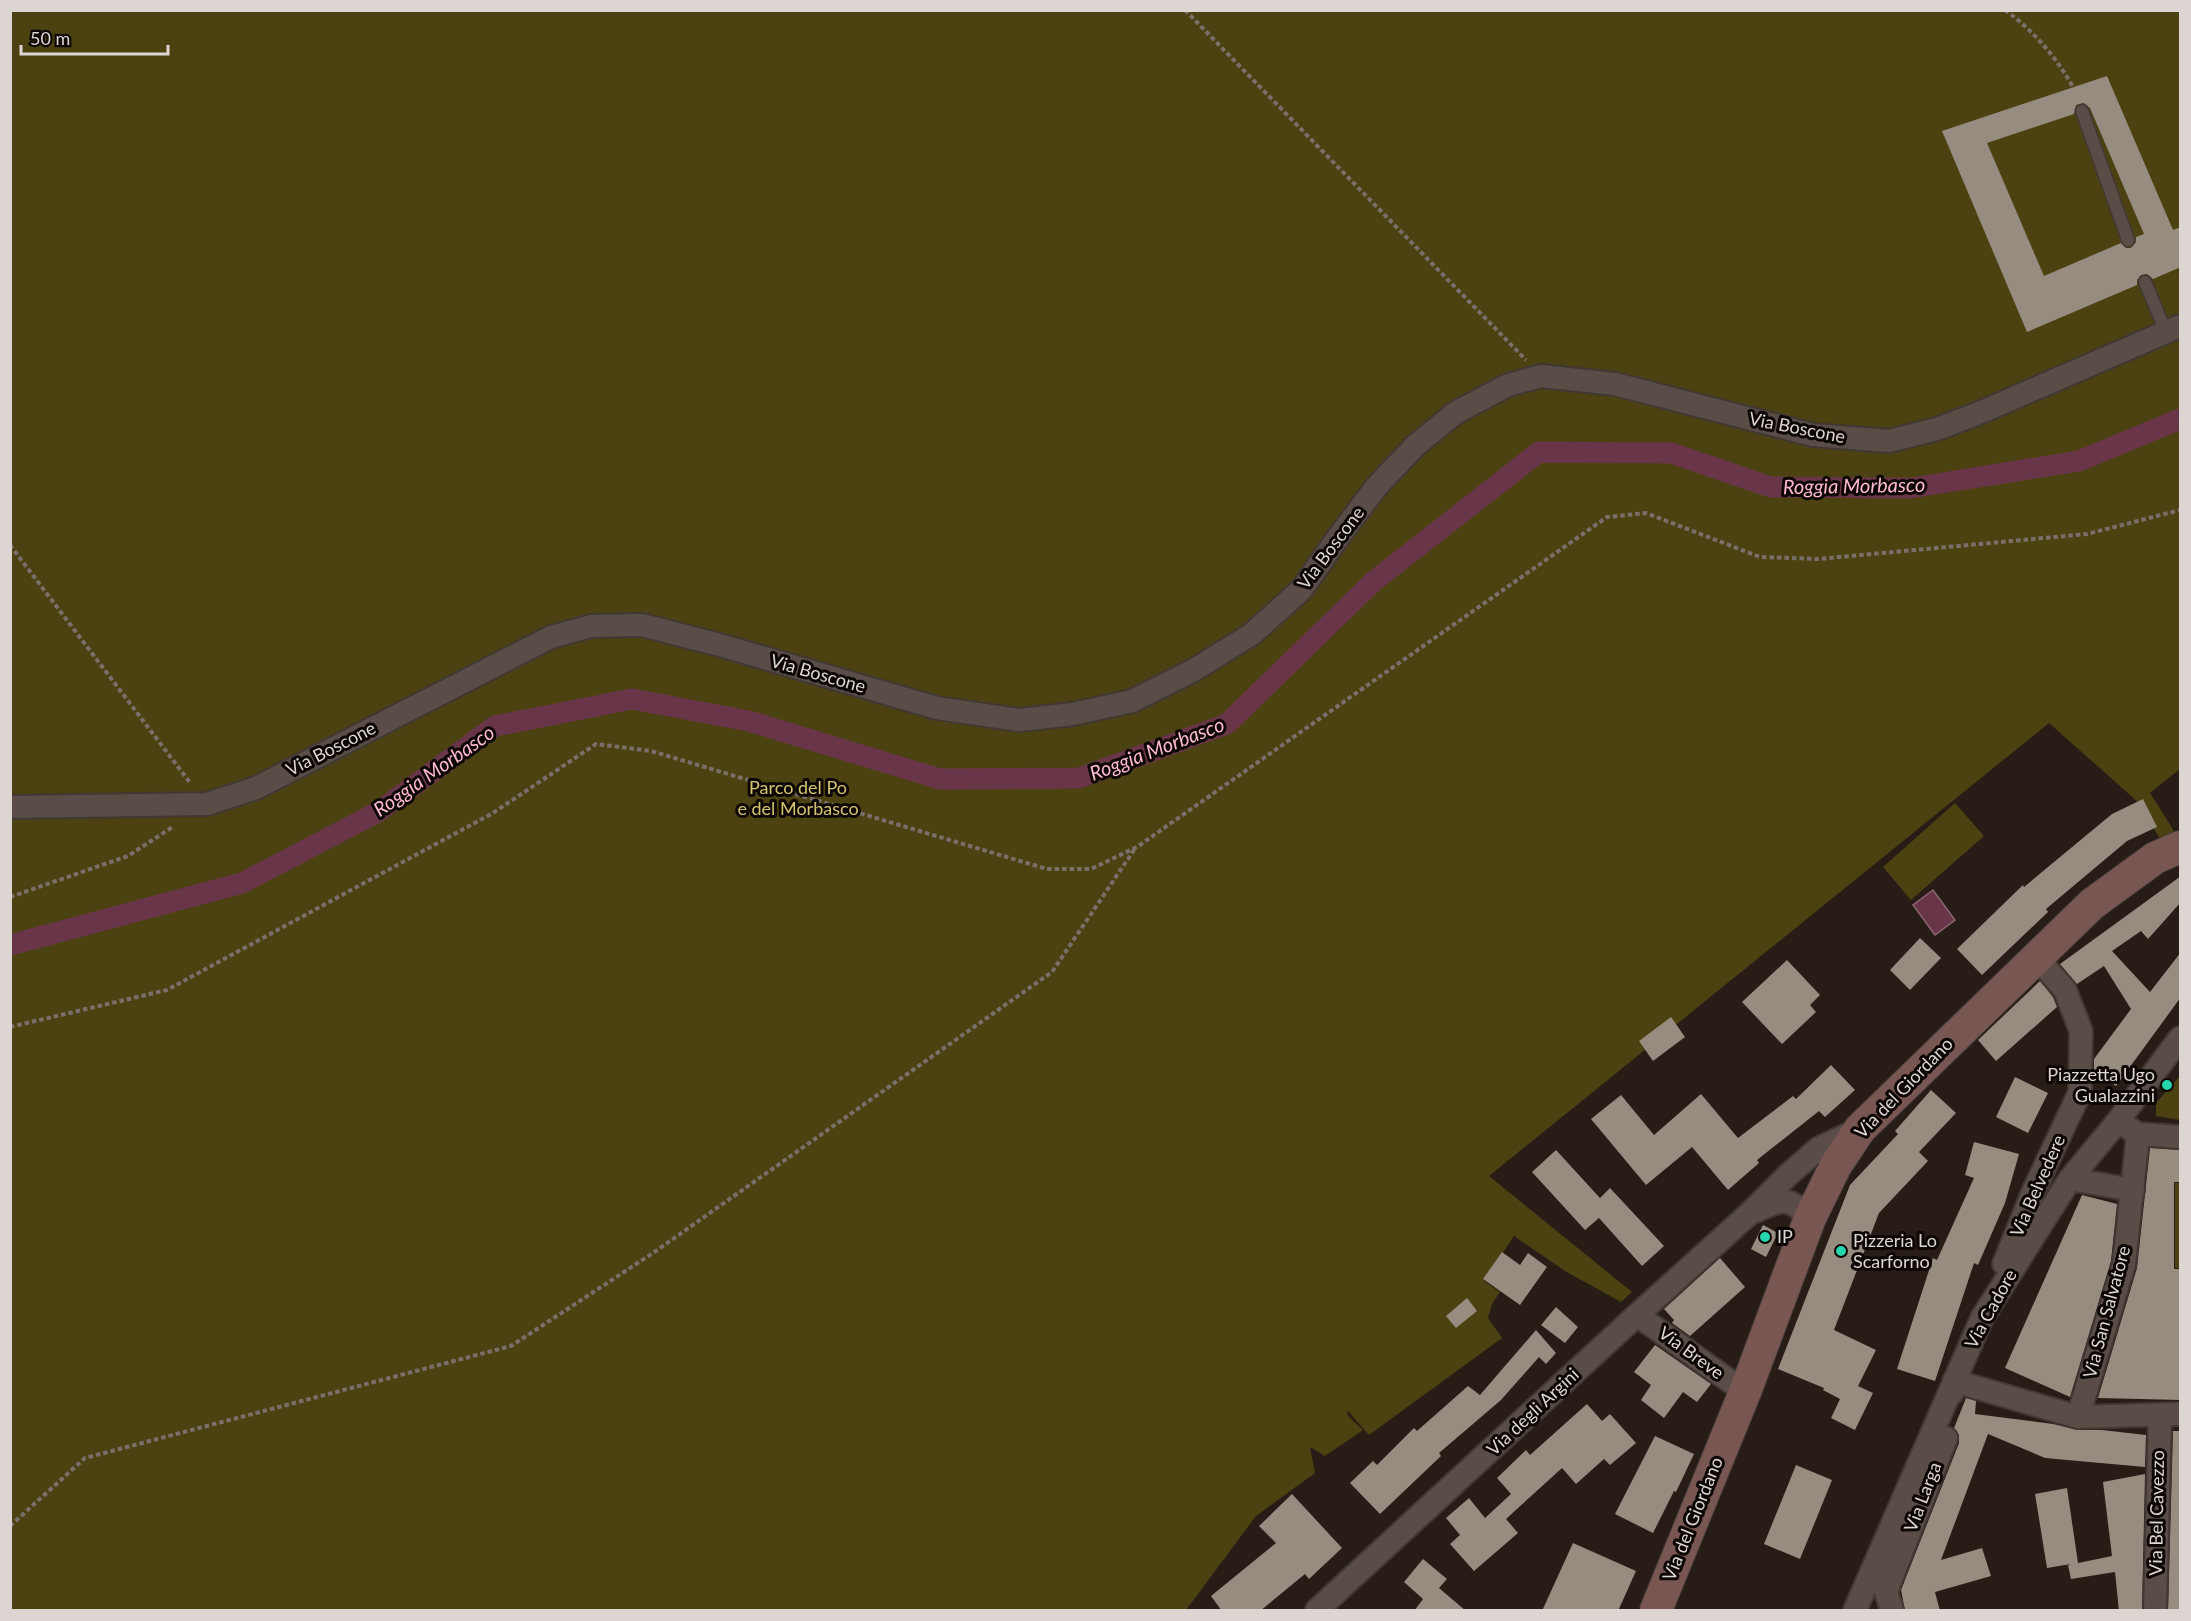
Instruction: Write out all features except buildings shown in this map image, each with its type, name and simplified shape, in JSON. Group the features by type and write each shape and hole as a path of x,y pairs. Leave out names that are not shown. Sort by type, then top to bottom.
{"street":[{"name":"Via Boscone","path":"10,807 207,804 256,788 551,637 591,626 642,625 937,708 1019,720 1073,714 1132,700 1194,670 1252,634 1302,589 1377,486 1414,446 1455,413 1508,385 1541,376 1615,384 1813,435 1889,441 1937,429 1978,413 2173,329"},
{"name":"Via del Giordano","path":"1656,1611 1745,1392 1810,1218 1836,1165 1860,1130 2092,904 2156,858 2181,848"},
{"name":"Via Belvedere","path":"1982,1318 2034,1190 2080,1092 2081,1031 2065,990 2036,957"},
{"name":"Via Cadore","path":"1855,1611 1982,1318 2070,1179 2118,1121 2181,1038"},
{"path":"2118,1121 2138,1134 2181,1137"},
{"name":"Via degli Argini","path":"1317,1611 1749,1214 1788,1175 1819,1148 1860,1130"},
{"name":"Via San Salvatore","path":"2078,1417 2124,1263 2138,1134"},
{"path":"2070,1179 2133,1190"},
{"name":"Via degli Argini","path":"1749,1214 1786,1200 1798,1206 1810,1218"},
{"name":"Via Breve","path":"1637,1315 1745,1392"},
{"path":"1954,1381 2078,1417 2170,1415"},
{"name":"Via Larga","path":"1892,1611 1886,1592 1946,1436 1954,1381"},
{"name":"Via Bel Cavezzo","path":"2155,1611 2170,1415"}],"lane":[{"path":"2082,111 2128,240"},
{"path":"2145,282 2173,329"}],"path":[{"path":"1185,10 1541,376"},
{"path":"2005,10 2022,23 2059,64 2073,87"},
{"path":"10,1027 167,990 494,813 596,744 651,751 1047,869 1091,869 1137,847 1607,517 1646,513 1760,557 1818,559 2087,534 2181,510"},
{"path":"10,545 207,804 128,856 10,897"},
{"path":"10,1526 85,1458 511,1346 653,1253 1052,972 1137,847"}],"green space":[{"name":"Parco del Po e del Morbasco","path":"11,11 2180,11 2180,769 2150,793 2174,831 2160,839 2139,803 2049,723 1489,1176 1632,1292 1621,1302 1565,1271 1514,1236 1484,1281 1500,1292 1492,1304 1488,1318 1502,1338 1369,1435 1347,1410 1348,1416 1363,1430 1325,1456 1310,1447 1315,1473 1256,1516 1186,1610 11,1610"},
{"path":"1955,803 1984,836 1911,900 1883,867"},
{"path":"2180,1076 2180,1120 2156,1116 2156,1103"},
{"path":"2175,1183 2180,1183 2180,1268 2175,1268"}],"shaded area":[{"path":"1933,890 1955,920 1935,935 1913,905"}],"waterway":[{"name":"Roggia Morbasco","path":"10,945 242,883 378,812 495,726 632,699 749,721 940,779 1079,778 1227,724 1374,581 1539,452 1671,453 1771,487 1911,488 2079,461 2180,419"}],"place":[{"name":"Piazzetta Ugo Gualazzini","path":"2167,1085"},
{"name":"IP","path":"1765,1237"},
{"name":"Pizzeria Lo Scarforno","path":"1841,1251"}]}
